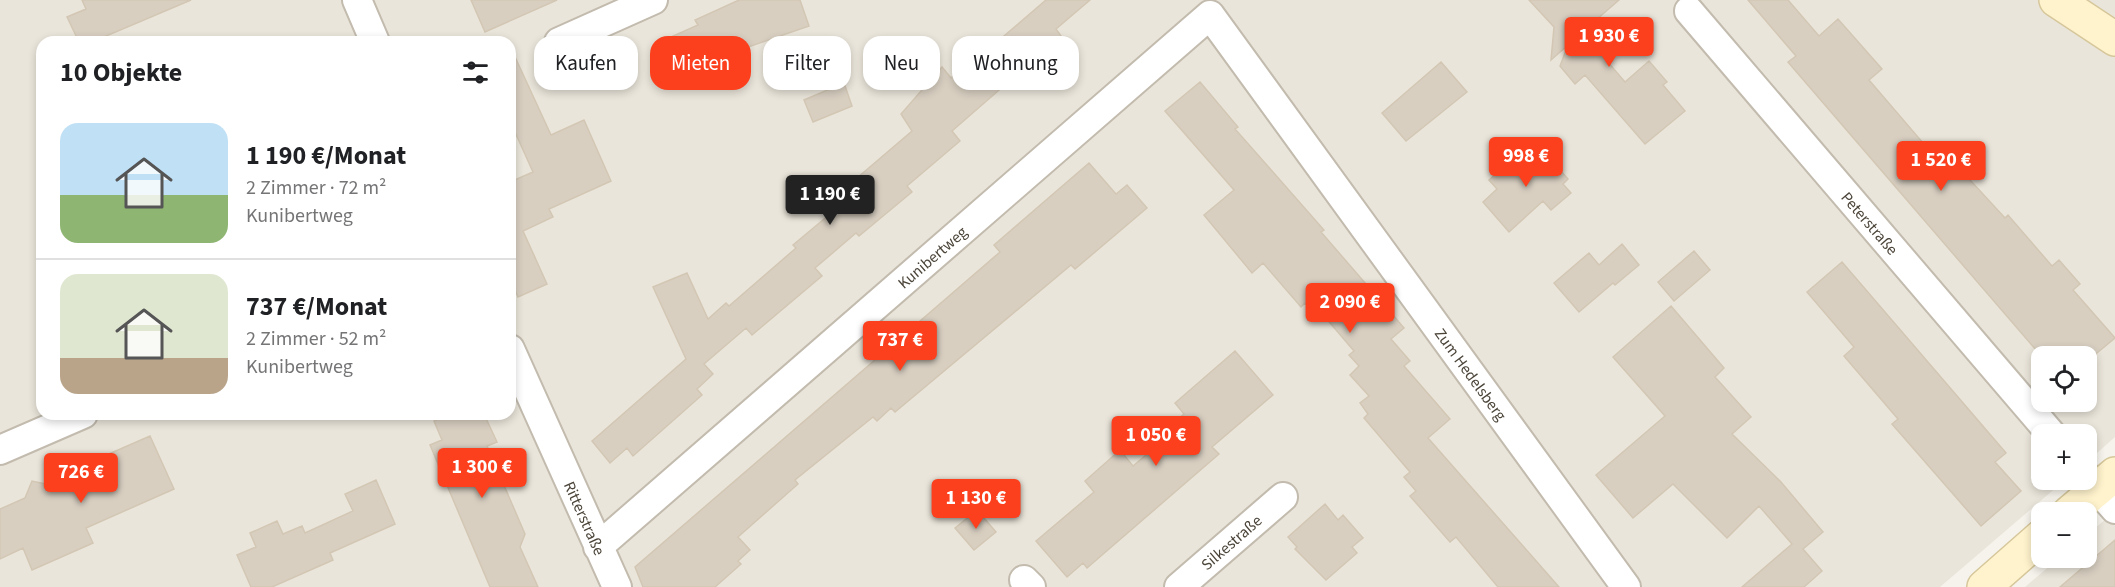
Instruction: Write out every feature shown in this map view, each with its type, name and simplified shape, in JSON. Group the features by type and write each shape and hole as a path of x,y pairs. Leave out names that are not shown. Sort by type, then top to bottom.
{"street":[{"path":"357,0 372,36"},
{"path":"572,36 653,0"},
{"path":"2056,0 2115,39"},
{"name":"Peterstraße","path":"1689,11 2043,424"},
{"name":"Kunibertweg","path":"598,547 1210,15"},
{"name":"Zum Hedelsberg","path":"1210,15 1626,587"},
{"name":"Ritterstraße","path":"516,363 617,587"},
{"path":"0,450 69,420"},
{"path":"2084,502 2104,487"},
{"name":"Silkestraße","path":"1179,587 1283,497"},
{"path":"1984,587 2031,546"}],"shaded area":[{"path":"0,0 2115,0 2115,437 2097,453 2097,424 2031,424 2031,490 2053,490 2039,502 2031,502 2031,509 1940,587 0,587"},
{"path":"2115,511 2115,587 2025,587 2047,568 2097,568 2097,526"}],"building":[{"path":"82,0 191,0 106,36 76,36 67,17 86,9"},
{"path":"471,0 557,0 485,32"},
{"path":"739,0 800,0 809,26 780,36 763,36 763,42 751,46 751,36 673,36 698,25 695,20"},
{"path":"1046,0 1090,0 1056,29 1061,36 1004,36"},
{"path":"1529,0 1619,0 1582,32 1625,82 1649,61 1667,82 1663,85 1685,111 1645,144 1585,75 1575,84 1560,66 1568,45 1551,60 1554,27"},
{"path":"1748,0 1788,0 1819,36 1838,19 1882,69 1869,80 1929,150 1936,143 2005,218 2008,215 2052,266 2059,260 2080,284 2073,290 2115,338 2097,353 2097,346 2033,346 1788,62 1796,56"},
{"path":"516,59 551,135 584,120 611,181 549,209 553,217 523,231 547,284 518,297 516,292 516,179 533,172 516,134"},
{"path":"1441,62 1467,92 1406,141 1382,113"},
{"path":"942,67 951,78 952,90 999,90 952,131 960,141 907,186 912,192 859,236 856,233 815,268 822,276 752,335 746,328 704,364 713,374 697,389 702,395 633,456 627,448 610,463 592,441 686,359 653,287 687,273 708,319 726,303 729,306 796,248 793,245 836,209 830,201 912,131 901,114 922,90 940,90"},
{"path":"1200,82 1238,127 1235,129 1324,230 1321,232 1404,328 1391,339 1410,361 1404,366 1450,419 1428,438 1559,587 1498,587 1456,537 1450,542 1410,496 1416,491 1404,477 1410,472 1364,418 1368,414 1360,403 1369,396 1350,375 1359,366 1349,355 1354,351 1319,310 1315,314 1305,303 1301,307 1263,263 1252,273 1204,215 1234,190 1165,111"},
{"path":"828,90 846,90 852,106 813,122 804,100"},
{"path":"1529,146 1537,155 1542,150 1568,179 1563,184 1571,193 1551,210 1543,201 1509,232 1483,202 1497,189 1489,180"},
{"path":"1089,163 1116,194 1127,185 1147,208 1075,269 1071,265 895,412 891,408 877,421 873,417 795,480 798,484 738,537 750,550 738,561 741,564 715,587 643,587 635,567 1000,252 994,245"},
{"path":"1622,244 1639,265 1615,285 1613,283 1579,312 1554,283 1589,253 1599,265"},
{"path":"1694,251 1710,270 1674,301 1658,282"},
{"path":"1842,262 2006,453 1995,462 2021,491 1981,526 1892,424 1898,419 1844,356 1854,347 1807,292"},
{"path":"1671,306 1724,368 1715,377 1751,417 1732,434 1781,482 1823,532 1803,549 1822,571 1804,587 1742,587 1792,544 1759,506 1727,538 1673,484 1633,518 1596,475 1665,416 1613,357"},
{"path":"1235,351 1273,395 1212,447 1219,454 1087,568 1083,563 1067,577 1036,541 1094,492 1085,481 1120,450 1133,466 1172,433 1168,428 1184,414 1175,403"},
{"path":"487,420 497,442 487,446 525,534 520,547 538,587 490,587 430,445 442,440 434,421"},
{"path":"150,436 174,489 86,528 93,543 32,570 23,548 0,559 0,509 25,498 32,481 55,486 105,464 102,457"},
{"path":"376,480 395,524 330,553 333,560 272,587 251,587 237,555 256,547 250,533 277,521 283,534 302,526 305,533 353,511 345,494"},
{"path":"1325,504 1338,520 1343,515 1363,538 1352,547 1357,553 1326,580 1295,549 1297,547 1288,537"},
{"path":"977,510 996,532 974,550 955,528"},
{"path":"2115,540 2115,587 2060,587 2082,568 2097,568 2097,555"}]}
